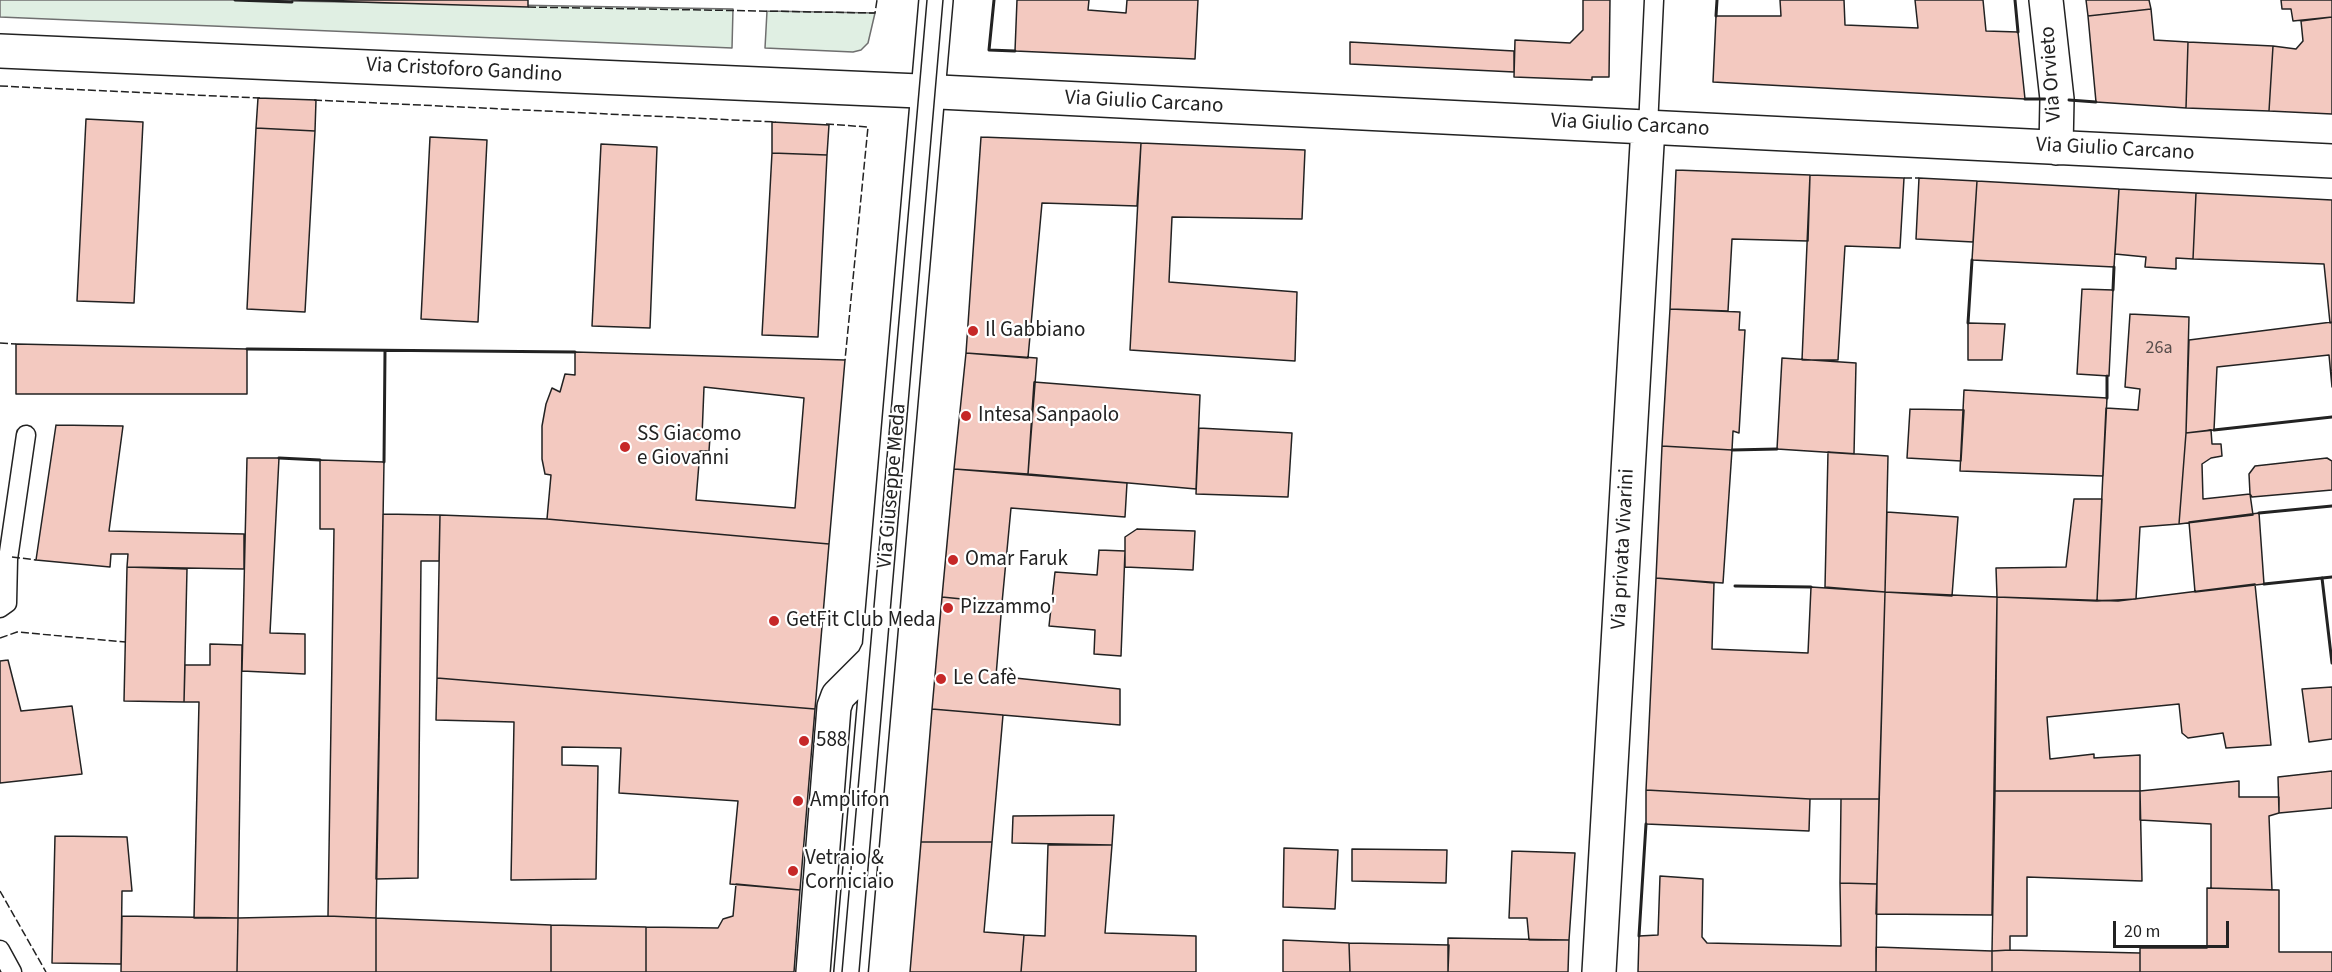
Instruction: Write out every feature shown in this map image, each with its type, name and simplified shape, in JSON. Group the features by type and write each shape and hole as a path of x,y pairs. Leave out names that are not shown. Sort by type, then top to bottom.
{"street":[{"name":"Via Giuseppe Meda","path":"851,972 936,0"},
{"name":"Via Orvieto","path":"2046,0 2056,99 2056,148"},
{"name":"Via Cristoforo Gandino","path":"0,51 928,92"},
{"name":"Via Giulio Carcano","path":"928,92 2332,161"},
{"name":"Via privata Vivarini","path":"1599,972 1648,126"},
{"path":"813,972 834,707 838,696 873,662 879,649"}],"lane":[{"path":"1648,126 1654,0"},
{"path":"0,608 7,603 8,559 26,435"},
{"path":"0,950 12,972"}],"green space":[{"path":"0,0 235,0 733,9 732,48 0,17"},
{"path":"767,11 875,13 868,43 861,50 853,52 765,48"}],"building":[{"path":"292,0 528,0 528,7"},
{"path":"1017,0 1089,0 1088,10 1126,13 1127,0 1198,0 1195,59 1015,51"},
{"path":"1583,0 1610,0 1609,77 1592,77 1592,80 1514,77 1515,40 1570,43 1583,30"},
{"path":"1780,0 1844,0 1845,25 1918,28 1915,0 1983,0 1986,31 2018,32 2025,99 1713,82 1716,16 1781,16"},
{"path":"2086,0 2149,0 2151,9 2088,16"},
{"path":"2281,0 2332,0 2332,17 2293,21 2291,9 2282,9"},
{"path":"2151,9 2154,40 2188,42 2186,108 2096,102 2088,16"},
{"path":"2332,17 2332,114 2269,111 2273,46 2296,49 2303,41 2301,21"},
{"path":"1350,42 1514,51 1514,72 1350,64"},
{"path":"2188,42 2273,46 2269,111 2186,108"},
{"path":"258,98 316,100 315,131 256,128"},
{"path":"86,119 143,122 134,303 77,301"},
{"path":"772,122 829,125 827,155 772,153"},
{"path":"256,128 315,131 305,312 247,309"},
{"path":"430,137 487,140 478,322 421,319"},
{"path":"981,137 1141,143 1137,206 1042,203 1028,358 966,353"},
{"path":"1141,143 1305,150 1302,219 1172,217 1169,282 1297,292 1295,361 1130,350"},
{"path":"601,144 657,147 650,328 592,326"},
{"path":"772,153 827,155 818,337 762,335"},
{"path":"1676,170 1810,175 1808,241 1732,239 1728,311 1670,309"},
{"path":"1810,175 1904,178 1900,248 1845,246 1838,360 1802,360"},
{"path":"1919,178 1977,181 1973,242 1916,239"},
{"path":"1977,181 2119,189 2114,267 1972,260"},
{"path":"2119,189 2196,193 2193,259 2176,258 2176,269 2145,267 2146,257 2115,254"},
{"path":"2196,193 2332,200 2332,322 2330,323 2324,264 2193,259"},
{"path":"2082,289 2113,290 2109,376 2077,374"},
{"path":"1670,309 1740,312 1739,330 1745,330 1739,433 1733,431 1732,450 1662,446"},
{"path":"2130,314 2189,317 2186,433 2179,524 2140,527 2136,599 2097,601 2106,408 2138,410 2140,389 2125,387"},
{"path":"2332,322 2332,387 2329,355 2217,367 2214,430 2186,433 2189,340"},
{"path":"1968,323 2005,324 2002,360 1968,360"},
{"path":"16,344 247,349 247,394 16,394"},
{"name":"SS Giacomo e Giovanni","path":"575,352 845,360 829,544 547,519 551,475 545,474 542,459 542,426 546,404 552,388 560,392 565,374 575,375","holes":["704,387 804,398 795,508 696,500 700,451 709,451 710,437 702,436"]},
{"path":"966,353 1037,358 1028,474 954,469"},
{"path":"1782,358 1856,363 1854,454 1777,449"},
{"path":"1034,382 1200,395 1196,489 1028,474"},
{"path":"1964,390 2107,398 2103,476 1960,471"},
{"path":"1910,409 1964,410 1961,461 1907,458"},
{"path":"56,425 123,426 109,531 244,534 244,569 127,567 128,554 111,554 110,567 36,560"},
{"path":"1199,428 1292,433 1288,497 1196,494"},
{"path":"2211,430 2212,444 2221,444 2222,456 2211,458 2202,464 2203,499 2250,494 2253,515 2179,524 2186,433"},
{"path":"1662,446 1732,450 1723,583 1656,578"},
{"path":"1828,452 1888,456 1885,592 1825,587"},
{"path":"247,458 279,458 270,633 305,634 305,674 242,671"},
{"path":"2327,458 2332,461 2332,490 2252,497 2250,494 2249,474 2255,466"},
{"path":"320,460 384,462 376,918 328,916 334,529 320,529"},
{"path":"954,469 1127,483 1125,517 1011,508 1002,603 942,597"},
{"path":"2074,499 2102,499 2097,601 1997,597 1996,568 2066,567"},
{"path":"1887,512 1958,517 1952,596 1885,592"},
{"path":"2259,513 2264,584 2195,592 2189,522"},
{"path":"383,514 440,515 439,561 421,561 418,878 376,879"},
{"path":"440,515 547,519 829,544 815,709 437,678"},
{"path":"1137,529 1195,531 1193,570 1125,567 1125,537"},
{"path":"1099,550 1125,551 1121,656 1094,654 1095,630 1049,626 1055,572 1097,575"},
{"path":"127,567 187,569 184,702 124,701"},
{"path":"1656,578 1714,583 1712,649 1808,653 1811,587 1885,592 1879,799 1810,799 1646,790"},
{"path":"2255,584 2271,745 2226,748 2223,733 2188,738 2182,733 2179,704 2047,717 2050,759 2094,754 2094,758 2140,755 2140,791 1995,791 1997,597 2118,601"},
{"path":"1885,592 1997,597 1992,915 1876,914"},
{"path":"942,597 1002,603 996,676 1120,689 1120,725 932,709"},
{"path":"210,644 242,645 238,918 194,918 199,702 184,702 185,665 210,665"},
{"path":"8,660 21,711 72,706 82,774 0,783 0,661"},
{"path":"437,678 815,709 800,890 730,884 738,801 619,793 621,748 562,747 562,765 598,766 596,879 511,880 514,722 436,720"},
{"path":"2332,687 2332,739 2309,742 2302,689"},
{"path":"932,709 1003,715 992,842 921,842"},
{"path":"2332,771 2332,808 2279,813 2278,777"},
{"path":"2239,781 2239,797 2279,797 2279,813 2269,816 2272,890 2211,888 2211,824 2140,820 2140,791"},
{"path":"1646,790 1810,799 1809,831 1646,824"},
{"path":"1995,791 2140,791 2142,881 2027,877 2027,936 2010,936 2010,950 1992,951"},
{"path":"1841,799 1879,799 1877,884 1840,883"},
{"path":"1114,815 1112,845 1012,843 1013,816"},
{"path":"55,836 127,837 132,891 122,891 121,964 52,963"},
{"path":"921,842 992,842 984,932 1024,935 1021,972 910,972"},
{"path":"1048,845 1112,845 1105,933 1196,936 1196,972 1021,972 1024,935 1045,936"},
{"path":"1284,848 1338,850 1335,909 1283,907"},
{"path":"1352,849 1447,850 1446,883 1352,881"},
{"path":"1512,851 1575,853 1569,940 1529,940 1527,918 1509,918"},
{"path":"1660,876 1703,879 1702,937 1707,943 1841,946 1840,883 1877,884 1876,972 1638,972 1639,936 1658,935"},
{"path":"736,884 800,890 794,972 646,972 646,927 718,928 723,919 733,916"},
{"path":"2207,888 2279,890 2279,952 2332,952 2332,972 2140,972 2140,948 2207,948"},
{"path":"122,916 238,918 237,972 121,972"},
{"path":"328,916 376,918 376,972 237,972 238,918"},
{"path":"376,918 551,925 551,972 376,972"},
{"path":"551,925 646,927 646,972 551,972"},
{"path":"1448,938 1569,940 1568,972 1448,972"},
{"path":"1283,940 1349,943 1350,972 1283,972"},
{"path":"1349,943 1449,945 1448,972 1350,972"},
{"path":"1876,947 1992,951 1992,972 1876,972"},
{"path":"1992,951 2140,953 2140,972 1992,972"}],"tram line":[{"path":"842,972 927,0"},
{"path":"859,972 943,0"}],"fence":[{"path":"528,7 875,13 877,0"},
{"path":"0,86 260,98"},
{"path":"314,100 776,122"},
{"path":"826,124 868,127 845,360"},
{"path":"1904,178 1919,178"},
{"path":"0,343 16,344"},
{"path":"12,557 36,560"},
{"path":"0,638 17,632 126,642"},
{"path":"0,891 46,972"}],"wall":[{"path":"235,0 292,2"},
{"path":"994,0 989,50 1015,51"},
{"path":"1716,16 1717,0"},
{"path":"2015,0 2018,32"},
{"path":"2025,99 2045,99"},
{"path":"2069,100 2096,102"},
{"path":"1968,323 1972,260"},
{"path":"2113,290 2114,267"},
{"path":"247,349 575,352"},
{"path":"384,462 385,351"},
{"path":"2107,376 2107,398"},
{"path":"2214,430 2332,417"},
{"path":"1732,450 1777,449"},
{"path":"279,458 320,460"},
{"path":"2259,513 2332,506"},
{"path":"2264,584 2332,577"},
{"path":"2322,578 2332,663"},
{"path":"1735,586 1811,587"},
{"path":"1639,936 1646,824"}],"place":[{"name":"Il Gabbiano","path":"973,331"},
{"name":"Intesa Sanpaolo","path":"966,416"},
{"name":"SS Giacomo e Giovanni","path":"625,447"},
{"name":"Omar Faruk","path":"953,560"},
{"name":"Pizzammo'","path":"948,608"},
{"name":"GetFit Club Meda","path":"774,621"},
{"name":"Le Cafè","path":"941,679"},
{"name":"588","path":"804,741"},
{"name":"Amplifon","path":"798,801"},
{"name":"Vetraio & Corniciaio","path":"793,871"}]}
